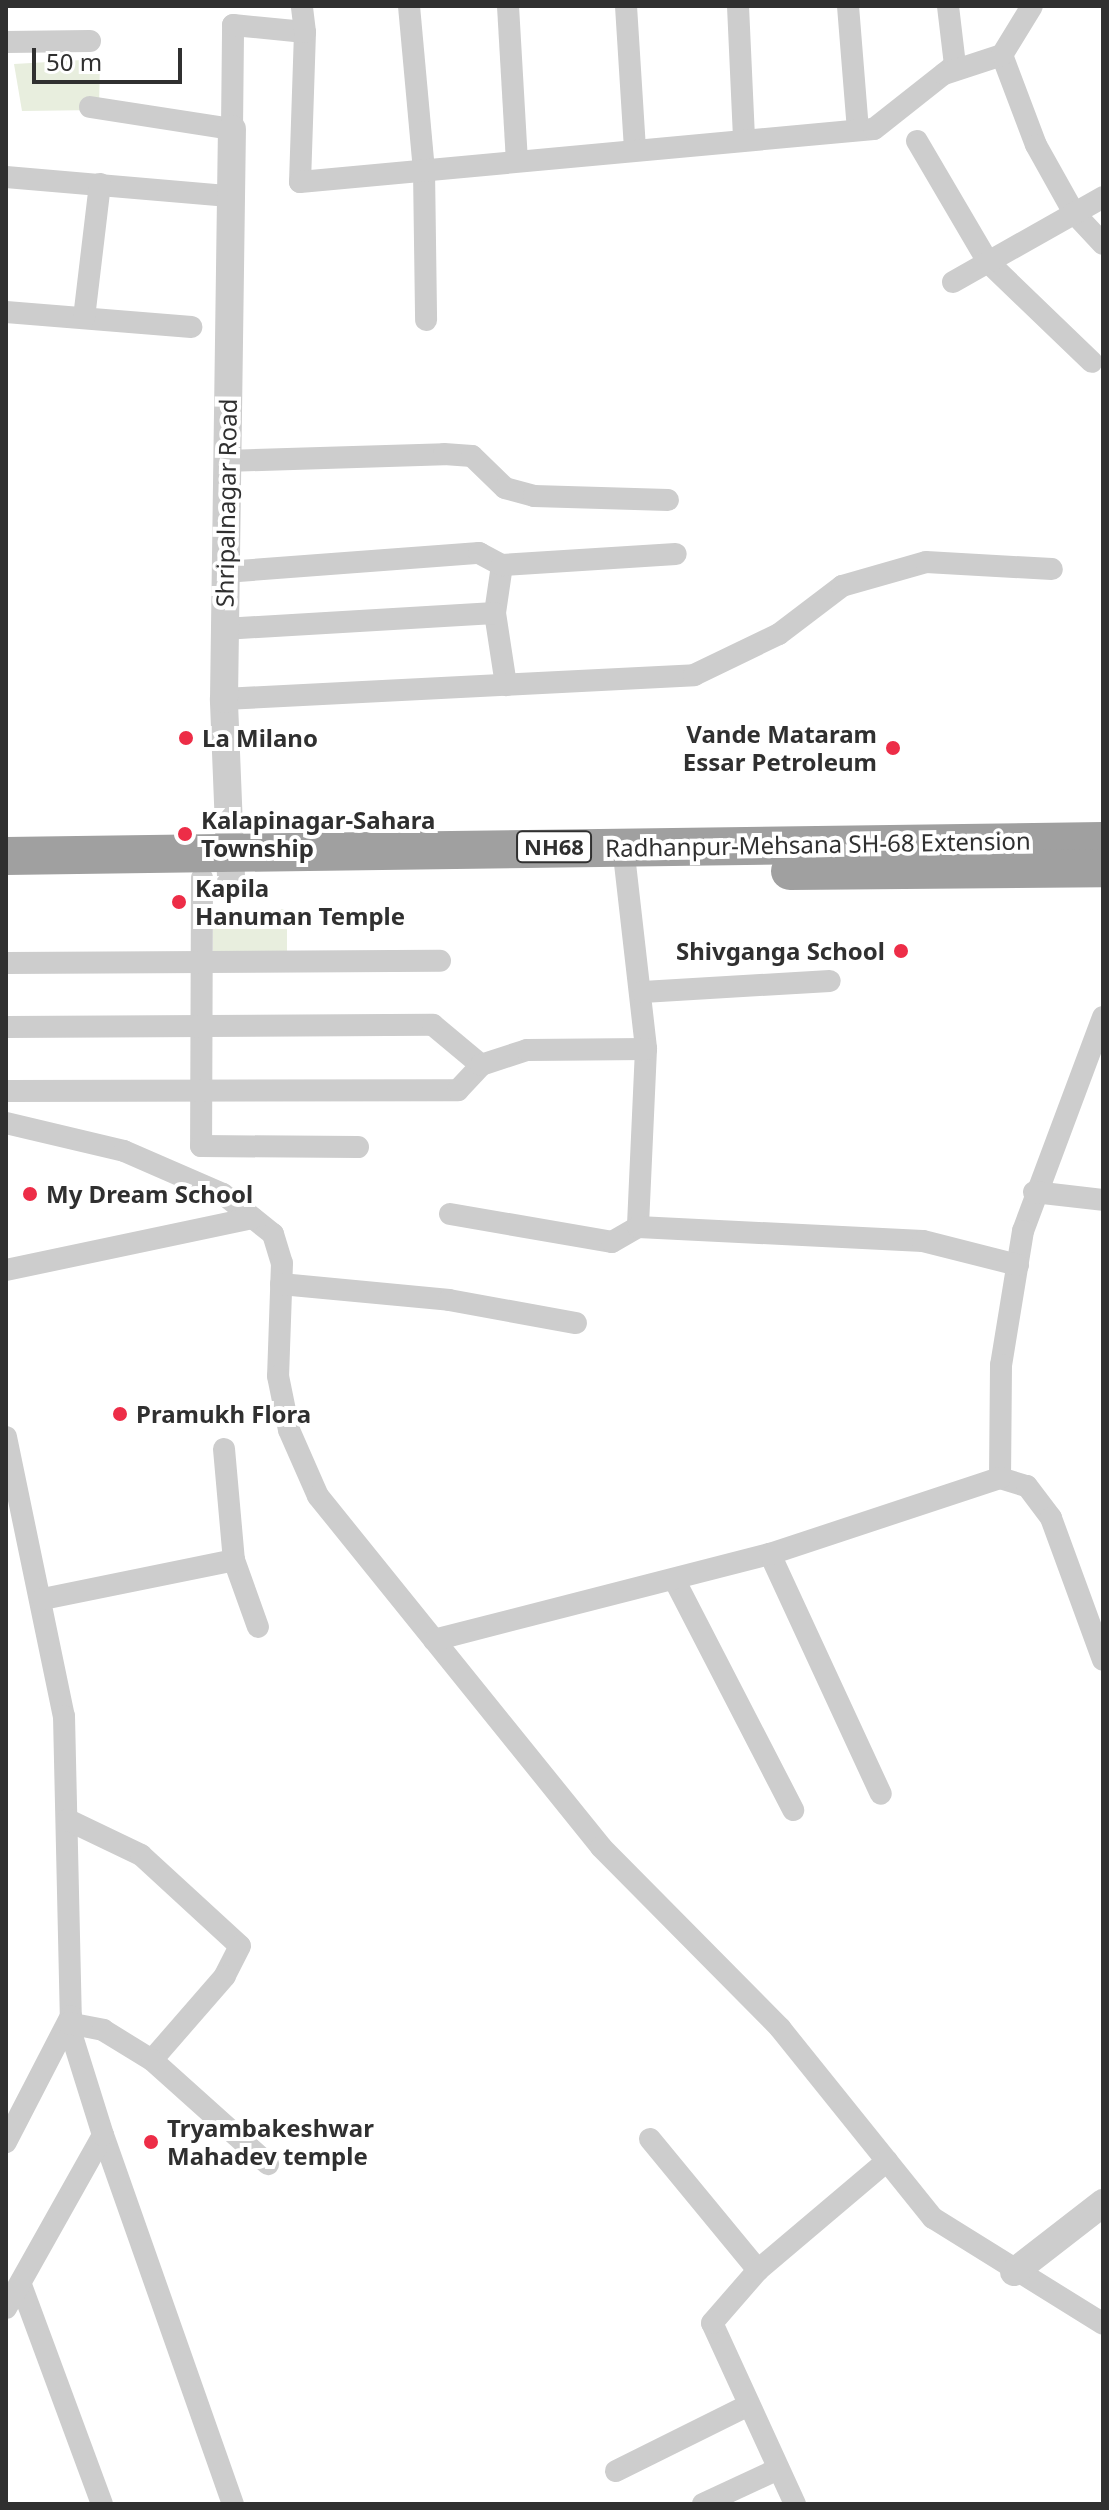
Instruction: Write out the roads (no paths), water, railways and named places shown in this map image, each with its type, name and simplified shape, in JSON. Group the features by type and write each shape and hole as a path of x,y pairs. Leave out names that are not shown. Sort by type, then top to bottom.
{"highway":[{"name":"Radhanpur-Mehsana SH-68 Extension","path":"6,856 222,869 625,859 1103,841"},
{"name":"NH68","path":"625,859 1103,868"},
{"name":"NH68","path":"6,880 222,869"}],"street":[{"path":"302,6 305,32 300,182 874,129 955,65 948,6"},
{"path":"409,6 424,170 426,320"},
{"path":"508,6 517,160"},
{"path":"626,6 635,149"},
{"path":"738,6 744,140"},
{"path":"848,6 858,130"},
{"path":"943,74 1002,55 1032,6"},
{"path":"90,107 232,129 232,15 305,32"},
{"path":"6,42 90,41"},
{"path":"1002,55 1036,145 1074,213 1103,244"},
{"name":"Shripalnagar Road","path":"222,869 232,129"},
{"path":"917,141 988,262 1092,362"},
{"path":"6,177 229,196"},
{"path":"84,318 100,184"},
{"path":"953,282 1103,197"},
{"path":"6,312 191,327"},
{"path":"226,461 458,455 482,461 505,488 534,496 668,500"},
{"path":"225,572 479,553 502,565 676,554"},
{"path":"224,699 694,675 779,634 842,586 926,562 1052,569"},
{"path":"502,565 495,613 506,685"},
{"path":"224,629 495,613"},
{"path":"625,859 643,992 646,1049 638,1227"},
{"path":"222,869 203,962 201,1146 358,1147"},
{"path":"6,963 440,961"},
{"path":"643,992 830,981"},
{"path":"1000,1478 1001,1365 1034,1192 1102,1022"},
{"path":"6,1027 433,1025 481,1065"},
{"path":"7,1091 201,1088 458,1090 481,1065 527,1050 646,1049"},
{"path":"6,1123 124,1151 223,1194 273,1234 281,1284 278,1376 289,1430 318,1496 601,1847 780,2028 933,2218 1014,2272 1103,2324"},
{"path":"1034,1192 1103,1200"},
{"path":"450,1214 600,1241 638,1227 923,1241 1018,1265"},
{"path":"6,1270 253,1218"},
{"path":"281,1284 449,1300 576,1323"},
{"path":"6,1437 43,1599 64,1716 68,1820 68,2023 103,2135 233,2504"},
{"path":"224,1449 234,1560 258,1627"},
{"path":"434,1640 770,1554 1000,1478 1027,1486 1051,1518 1103,1660"},
{"path":"770,1554 881,1794"},
{"path":"43,1599 234,1560"},
{"path":"674,1579 793,1810"},
{"path":"68,1820 141,1855 240,1946 225,1976 152,2060"},
{"path":"68,2023 103,2030 152,2060 268,2164"},
{"path":"6,2142 68,2023"},
{"path":"6,2308 103,2135"},
{"path":"650,2139 758,2270"},
{"path":"795,2504 712,2323 758,2270 887,2161"},
{"path":"1014,2272 1103,2203"},
{"path":"21,2285 102,2504"},
{"path":"616,2471 749,2405"},
{"path":"703,2504 778,2469"}],"place":[{"name":"La Milano","path":"186,738"},
{"name":"Vande Mataram Essar Petroleum","path":"893,748"},
{"name":"Kalapinagar-Sahara Township","path":"185,834"},
{"name":"Kapila Hanuman Temple","path":"179,902"},
{"name":"Shivganga School","path":"901,951"},
{"name":"My Dream School","path":"30,1194"},
{"name":"Pramukh Flora","path":"120,1414"},
{"name":"Tryambakeshwar Mahadev temple","path":"151,2142"}]}
